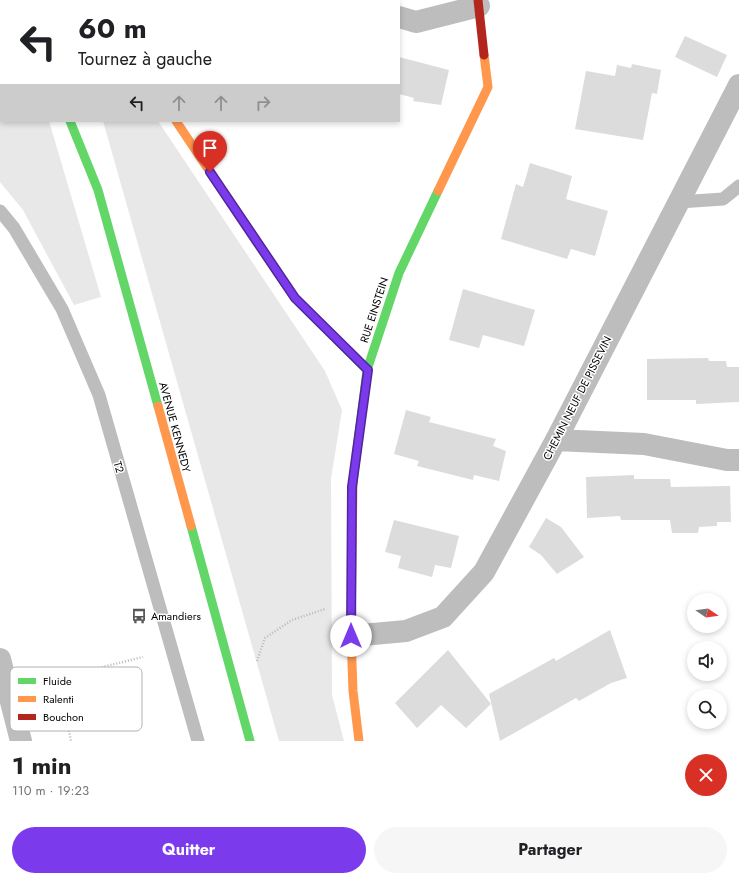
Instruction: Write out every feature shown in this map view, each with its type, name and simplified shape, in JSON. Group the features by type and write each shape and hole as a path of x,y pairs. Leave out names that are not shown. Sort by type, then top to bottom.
{"main road":[{"name":"RUE EINSTEIN","path":"359,741 353,691 351,636 352,487 368,370 399,273 488,87 479,3"},
{"name":"AVENUE KENNEDY","path":"70,122 98,190 250,741"},
{"path":"177,122 295,298 368,370"}],"street":[{"path":"400,17 416,22 479,3"},
{"name":"CHEMIN NEUF DE PISSEVIN","path":"351,636 406,631 443,617 484,572 556,440 739,85"},
{"path":"556,440 644,444 727,460 739,460"},
{"path":"0,659 10,698"},
{"path":"18,731 21,741"}],"lane":[{"path":"679,202 723,199 739,186"},
{"name":"T2","path":"0,211 14,228 62,309 99,395 198,741"}],"path":[{"path":"255,665 266,638 292,620 328,608 329,615"},
{"path":"103,667 143,657"},
{"path":"69,731 71,741"}],"shaded area":[{"path":"0,122 49,122 101,297 74,305 23,210 0,182"},
{"path":"103,122 159,122 325,371 342,410 331,479 332,695 344,741 279,741"}],"building":[{"path":"685,36 727,55 717,77 675,57"},
{"path":"400,57 449,70 441,105 413,101 414,98 400,94"},
{"path":"632,64 661,70 657,94 652,93 643,140 575,129 586,71 615,76 617,65 631,68"},
{"path":"530,163 572,176 566,199 608,211 595,256 571,249 567,259 501,239 516,184 523,187"},
{"path":"463,289 535,310 524,346 483,335 479,348 449,340"},
{"path":"708,358 709,361 726,361 727,367 739,367 739,402 696,404 696,400 647,400 647,359"},
{"path":"406,410 431,417 429,422 496,439 493,446 506,451 499,481 474,475 473,480 417,466 419,461 394,454"},
{"path":"634,475 634,479 670,479 671,487 730,486 731,522 717,522 717,526 699,527 698,533 672,533 670,520 621,520 620,516 587,518 586,477"},
{"path":"546,518 561,527 584,557 557,574 541,555 529,547"},
{"path":"394,520 459,536 451,568 435,565 432,577 398,568 401,556 385,552"},
{"path":"610,630 627,678 611,683 579,701 576,698 500,741 489,694 554,658 556,661"},
{"path":"448,650 491,704 466,728 441,705 417,728 395,703"}],"traffic: fast":[{"path":"70,122 98,190 158,406"},
{"path":"353,482 367,370 399,273 438,191"},
{"path":"277,272 295,298 367,370"},
{"path":"191,526 250,741"}],"traffic: slow":[{"path":"438,191 488,87 484,55"},
{"path":"177,122 277,272"},
{"path":"158,406 191,526"},
{"path":"353,482 351,636 353,691 359,741"}],"traffic: jam":[{"path":"478,0 484,55"}],"place":[{"name":"Amandiers","path":"139,616"}],"route":[{"path":"210,172 295,298 368,370 352,487 351,636"}]}
